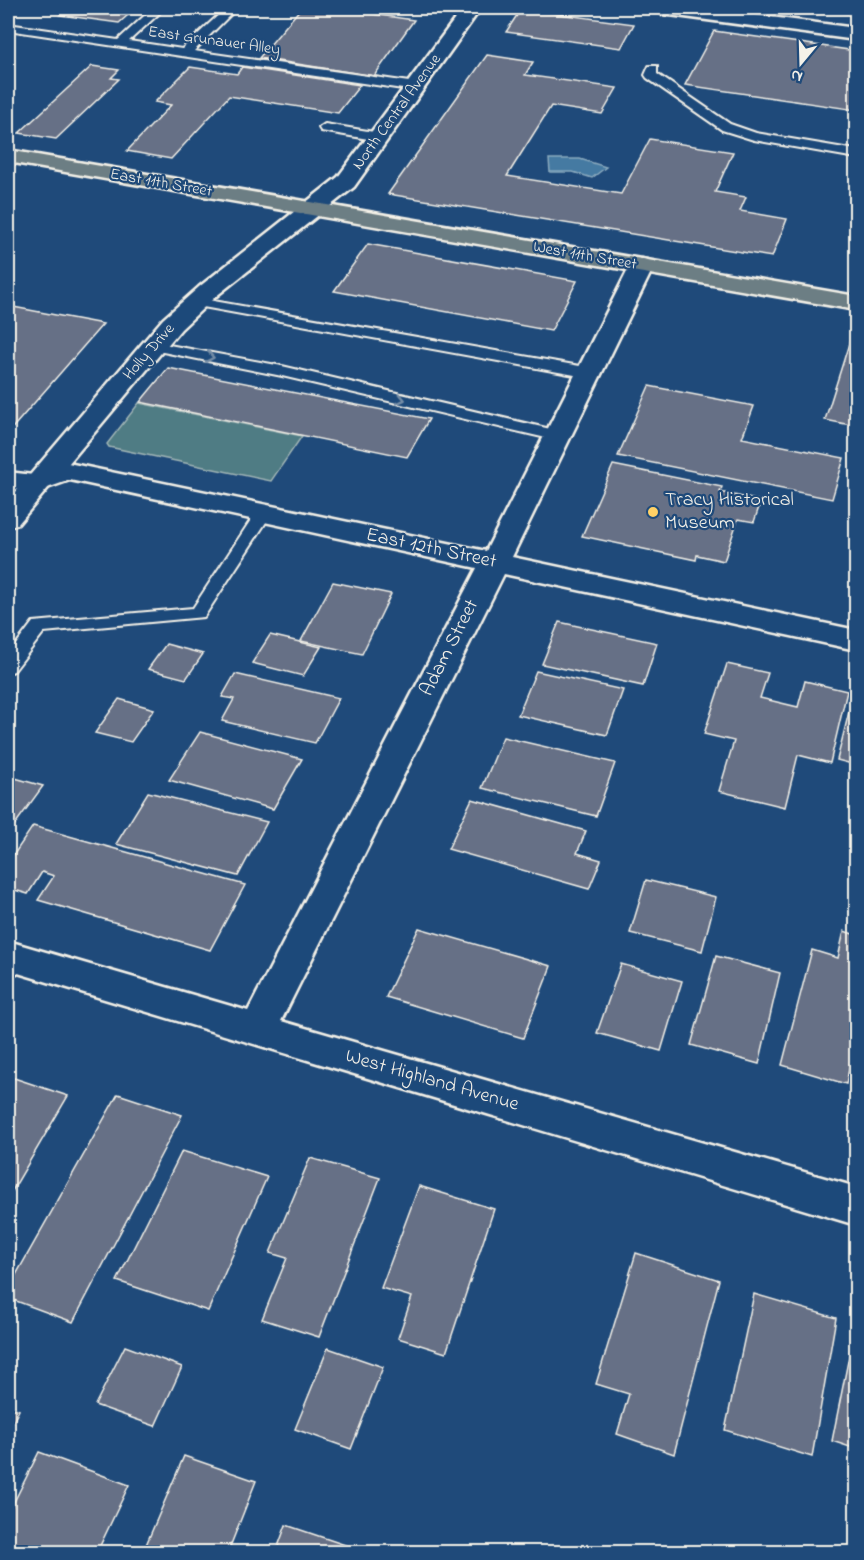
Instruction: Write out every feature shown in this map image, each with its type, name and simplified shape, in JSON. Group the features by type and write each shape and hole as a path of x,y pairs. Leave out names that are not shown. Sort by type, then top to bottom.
{"main road":[{"name":"East 11th Street","path":"8,156 314,210"},
{"name":"West 11th Street","path":"314,210 856,303"}],"street":[{"name":"North Central Avenue","path":"314,210 346,182 472,8"},
{"path":"662,8 856,34"},
{"name":"Holly Drive","path":"8,518 153,346 196,302 314,210"},
{"name":"Adam Street","path":"256,1030 591,373 642,266"},
{"name":"East 12th Street","path":"36,484 68,471 856,640"},
{"path":"8,480 36,484"},
{"name":"West Highland Avenue","path":"8,956 856,1206"}],"lane":[{"path":"120,44 159,8"},
{"path":"184,54 232,8"},
{"name":"East Grunauer Alley","path":"8,27 416,87"},
{"path":"653,68 651,75 726,127 754,136 856,154"},
{"path":"325,128 380,136"},
{"path":"196,302 591,373"},
{"path":"153,346 282,371 559,436"},
{"path":"8,668 39,626 198,613 264,513"}],"green space":[{"path":"139,403 302,436 271,481 109,447 107,444"}],"water":[{"path":"549,159 580,159 606,167 592,178 573,172 550,172"}],"building":[{"path":"69,8 136,8 119,23 60,15"},
{"path":"301,8 330,8 414,20 374,76 259,58"},
{"path":"807,8 856,8 856,14"},
{"path":"521,9 634,24 621,48 506,32"},
{"path":"714,31 856,51 856,110 685,85"},
{"path":"487,55 533,62 525,75 617,88 602,114 551,106 507,176 621,194 650,139 733,152 715,192 746,197 740,211 787,219 772,257 388,194"},
{"path":"92,66 119,70 111,78 119,79 56,139 19,133"},
{"path":"190,67 237,74 242,67 360,85 338,113 229,96 171,159 127,151 171,105 155,102"},
{"path":"368,244 577,281 551,331 334,291"},
{"path":"8,306 103,324 8,433"},
{"path":"852,334 856,335 856,426 825,420"},
{"path":"168,368 429,419 407,457 140,402"},
{"path":"649,386 754,406 742,438 844,458 832,499 618,456"},
{"path":"613,465 722,487 720,492 761,501 754,522 738,519 724,561 697,555 696,560 582,536"},
{"path":"333,582 391,594 362,654 301,641"},
{"path":"559,622 657,643 643,686 542,664"},
{"path":"270,635 321,647 303,676 252,663"},
{"path":"166,644 203,654 186,679 148,669"},
{"path":"727,664 768,673 760,698 798,707 805,681 847,691 830,763 798,755 785,807 719,791 734,741 704,734"},
{"path":"536,671 623,690 607,735 518,715"},
{"path":"235,674 339,698 315,743 222,721 234,699 222,697"},
{"path":"119,699 154,709 131,742 95,733"},
{"path":"851,704 856,705 856,765 837,760"},
{"path":"200,732 302,759 273,809 169,780"},
{"path":"503,737 615,763 596,816 482,788"},
{"path":"8,776 43,786 8,834"},
{"path":"148,792 267,822 238,876 116,844"},
{"path":"472,799 586,831 577,853 601,860 589,889 448,849"},
{"path":"33,826 245,885 210,950 38,900 54,876 42,872 28,894 8,888 8,863"},
{"path":"646,880 716,897 702,951 630,933"},
{"path":"419,928 551,966 523,1038 386,997"},
{"path":"844,931 856,935 856,1035 846,1084 782,1065 812,950 838,958"},
{"path":"716,956 780,973 759,1064 691,1045"},
{"path":"621,964 682,981 661,1051 597,1033"},
{"path":"8,1076 68,1096 8,1198"},
{"path":"118,1094 182,1115 73,1322 8,1298 8,1289"},
{"path":"182,1151 267,1177 208,1311 117,1281"},
{"path":"310,1158 380,1178 319,1337 262,1319 287,1258 270,1253"},
{"path":"419,1186 494,1209 446,1353 398,1338 412,1297 381,1288"},
{"path":"636,1253 719,1280 674,1454 617,1434 629,1394 596,1384"},
{"path":"754,1294 836,1318 812,1457 725,1430"},
{"path":"856,1321 856,1449 832,1441"},
{"path":"125,1346 182,1367 155,1426 95,1405"},
{"path":"328,1348 383,1367 351,1449 295,1429"},
{"path":"8,1406 19,1410 8,1432"},
{"path":"39,1452 129,1485 97,1552 8,1552 8,1514"},
{"path":"184,1456 256,1481 228,1552 143,1552"},
{"path":"286,1525 366,1552 276,1552"}],"place":[{"name":"Tracy Historical Museum","path":"653,512"}]}
